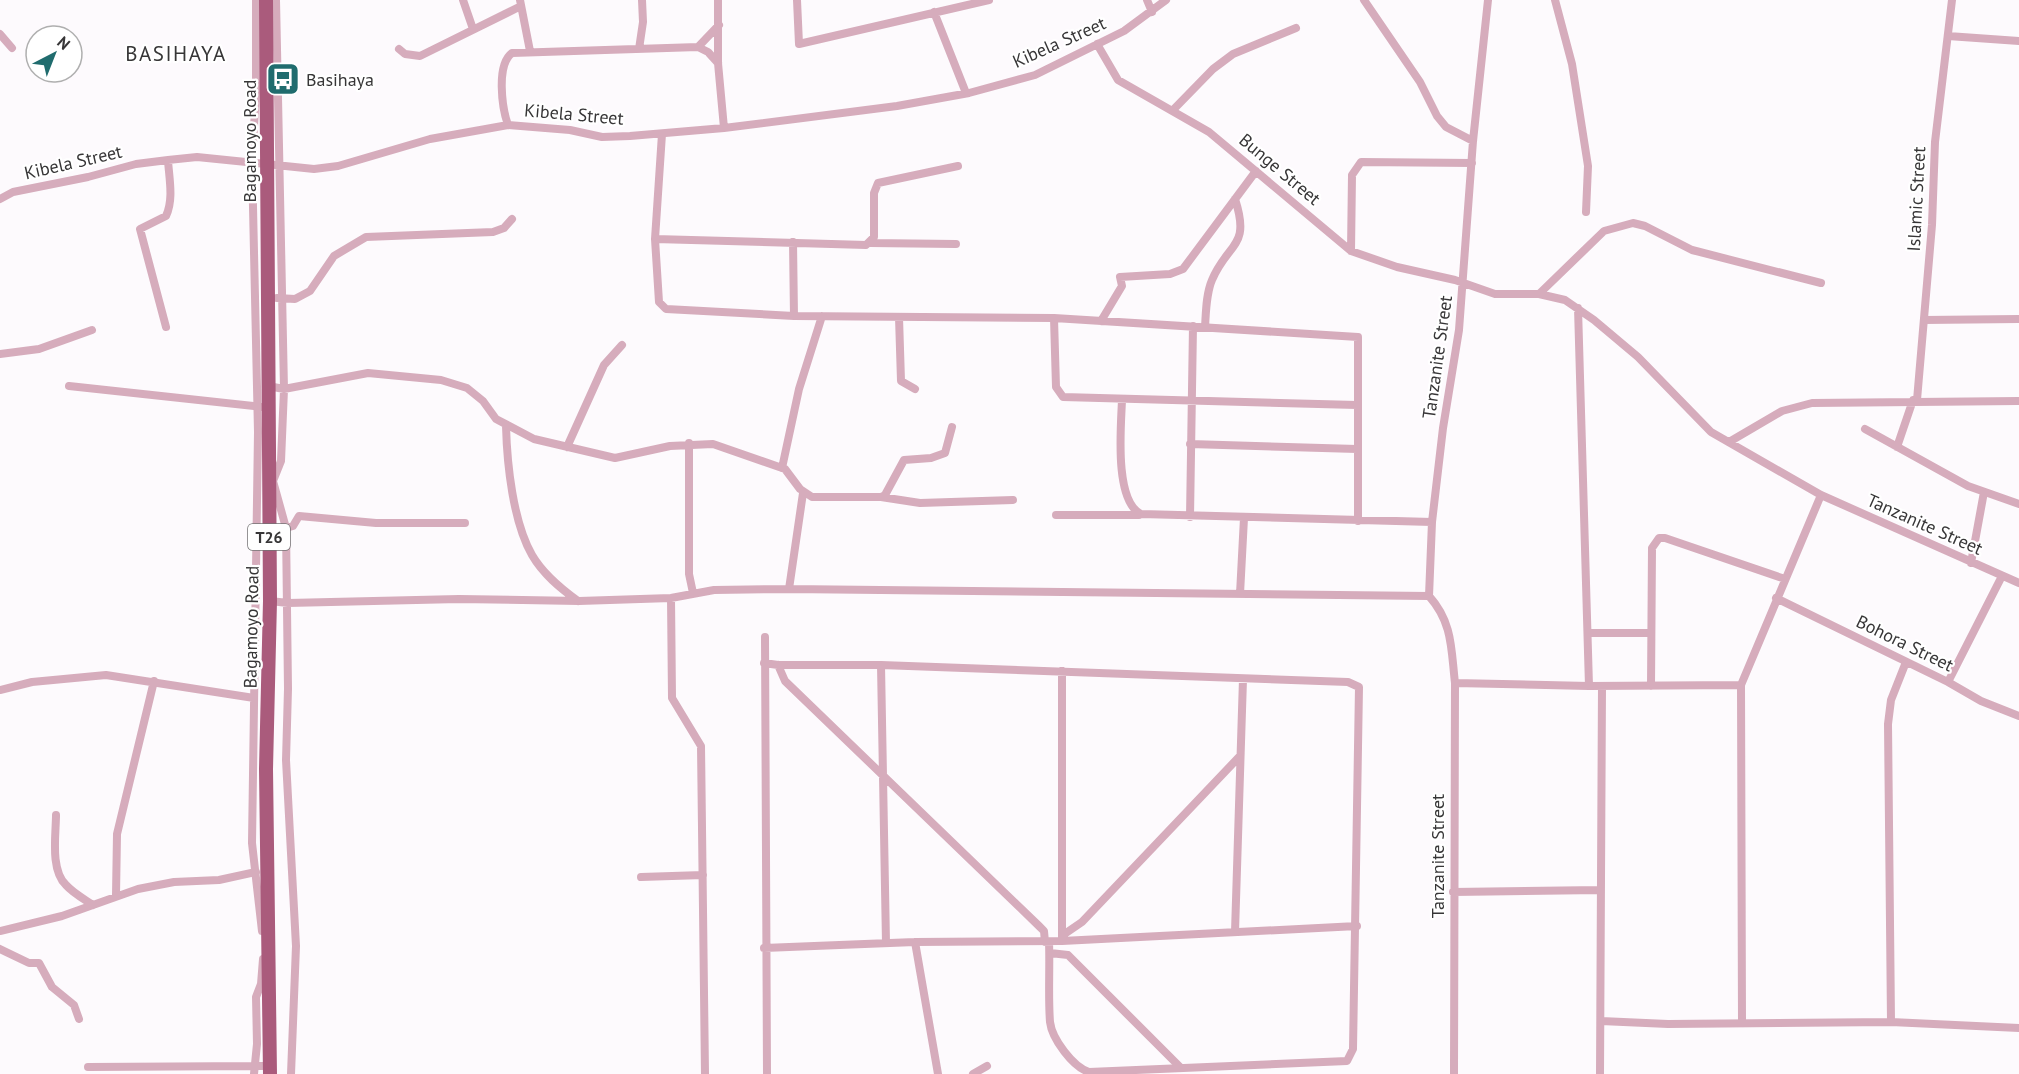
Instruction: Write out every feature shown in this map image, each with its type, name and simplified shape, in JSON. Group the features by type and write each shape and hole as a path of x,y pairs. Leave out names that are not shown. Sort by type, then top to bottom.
{"highway":[{"name":"Bagamoyo Road","path":"266,0 274,165 266,298 268,386 263,407 271,481 266,770 270,1070"}],"street":[{"path":"254,1070 257,1044 256,997 263,962 252,843 263,407 252,162 256,92 256,0"},
{"path":"276,0 277,133 274,165 284,389 281,461 271,481 286,528 288,603 286,760 296,946 291,1074"},
{"path":"462,0 473,29"},
{"path":"639,49 643,22 642,0"},
{"path":"718,0 718,63 724,128"},
{"path":"797,0 799,44 986,0"},
{"path":"1147,0 1152,12"},
{"name":"Kibela Street","path":"0,199 13,192 88,177 136,164 168,160 197,157 314,169 338,166 403,146 508,125 570,130 602,137 724,128 897,106 966,93 1035,75 1124,31 1166,0"},
{"path":"1364,0 1420,82 1437,116 1446,128 1473,141"},
{"path":"1464,283 1473,141 1488,0"},
{"path":"1555,0 1572,64 1588,166 1586,212"},
{"name":"Islamic Street","path":"1897,447 1915,400 1924,320 1934,153 1952,0"},
{"path":"399,49 405,54 420,56 520,3 530,51"},
{"path":"934,12 966,93"},
{"path":"698,46 719,25"},
{"path":"1173,110 1214,69 1233,54 1296,28"},
{"path":"0,34 12,48"},
{"path":"1948,36 2019,40"},
{"name":"Bunge Street","path":"1097,44 1118,80 1209,132 1351,250 1397,267 1464,283"},
{"path":"508,125 501,105 505,59 512,52 698,46 708,52 718,63"},
{"path":"662,134 656,239 659,302 662,307 794,316 1054,318 1358,338 1358,521"},
{"path":"166,327 140,229 166,216 168,212 171,199 168,160"},
{"path":"1351,250 1352,175 1356,165 1366,160 1472,163"},
{"path":"870,243 874,237 874,193 878,183 958,166"},
{"path":"1101,321 1122,286 1120,276 1170,274 1183,268 1256,171"},
{"path":"1205,327 1212,280 1238,241 1242,230 1235,199"},
{"path":"266,298 295,298 310,291 334,256 366,237 493,232 504,228 512,219"},
{"path":"1539,294 1604,231 1633,223 1645,226 1692,250 1821,283"},
{"path":"656,239 956,244"},
{"path":"793,242 794,316"},
{"name":"Tanzanite Street","path":"1454,1074 1455,683 1448,624 1430,596 1432,522 1464,283 1505,295 1539,294 1565,300 1638,357 1711,432 1821,495 2019,583"},
{"path":"1578,308 1589,686"},
{"path":"782,468 799,388 822,316"},
{"path":"899,317 901,381 915,389"},
{"path":"1054,318 1053,351 1059,393 1063,398 1190,399 1358,405"},
{"path":"1924,320 2019,319"},
{"path":"1190,517 1190,399 1193,326"},
{"path":"0,354 39,349 92,330"},
{"path":"567,447 606,360 622,345"},
{"path":"268,386 284,389 368,373 441,380 467,388 506,426 534,439 615,458 689,443 713,444 782,468 803,493 812,497 881,497 920,503 1013,500"},
{"path":"69,386 263,407"},
{"path":"1122,400 1123,485 1132,507 1146,515"},
{"path":"1729,442 1782,411 1812,402 2019,401"},
{"path":"506,426 512,482 519,517 531,554 548,577 579,601"},
{"path":"881,497 885,495 904,460 931,458 945,453 952,427"},
{"path":"1865,429 1940,472 1984,492 2019,504"},
{"path":"689,443 689,574 693,593"},
{"path":"1190,444 1357,449"},
{"path":"1971,563 1984,492"},
{"path":"789,589 803,493"},
{"path":"1742,1022 1741,685 1821,495"},
{"path":"1056,515 1432,522"},
{"path":"286,528 293,526 299,516 376,523 465,523"},
{"path":"1240,594 1244,518"},
{"path":"1651,686 1652,548 1659,538 1665,538 1785,579"},
{"path":"1948,682 2002,576"},
{"path":"270,601 288,603 459,598 579,601 671,598 693,593 789,589 1430,596"},
{"path":"671,598 672,698 701,746 705,1074"},
{"name":"Bohora Street","path":"1776,598 1948,682 1981,701 2019,716"},
{"path":"1588,633 1651,633"},
{"path":"765,637 764,948 767,1074"},
{"path":"1891,1022 1888,724 1891,700 1906,662"},
{"path":"764,663 881,665 1348,682 1359,687 1357,926 1353,1050 1347,1061 1089,1072 1075,1064 1050,1024 1050,953 1044,931 785,681 778,665"},
{"path":"881,665 886,943"},
{"path":"1062,671 1062,938"},
{"path":"0,690 32,682 106,675 254,698"},
{"path":"1235,932 1243,679"},
{"path":"116,895 117,834 154,681"},
{"path":"1455,683 1589,686 1741,685"},
{"path":"1600,1074 1602,686"},
{"path":"1062,938 1082,922 1239,757"},
{"path":"56,814 56,855 60,875 64,884 93,905"},
{"path":"2,932 93,905 116,895 174,882 219,880 256,872"},
{"path":"641,877 703,875"},
{"path":"1453,892 1600,890"},
{"path":"764,948 915,942 1047,942 1062,938 1357,926"},
{"path":"915,942 938,1074"},
{"path":"0,949 30,963 39,963 52,987 74,1005 79,1019"},
{"path":"1050,953 1068,954 1181,1068"},
{"path":"1601,1021 1668,1024 1891,1022 2019,1028"},
{"path":"973,1074 987,1066"},
{"path":"88,1067 270,1070"}],"place":[{"name":"Basihaya","path":"283,79"}],"district":[{"name":"BASIHAYA","path":"176,53"}]}
